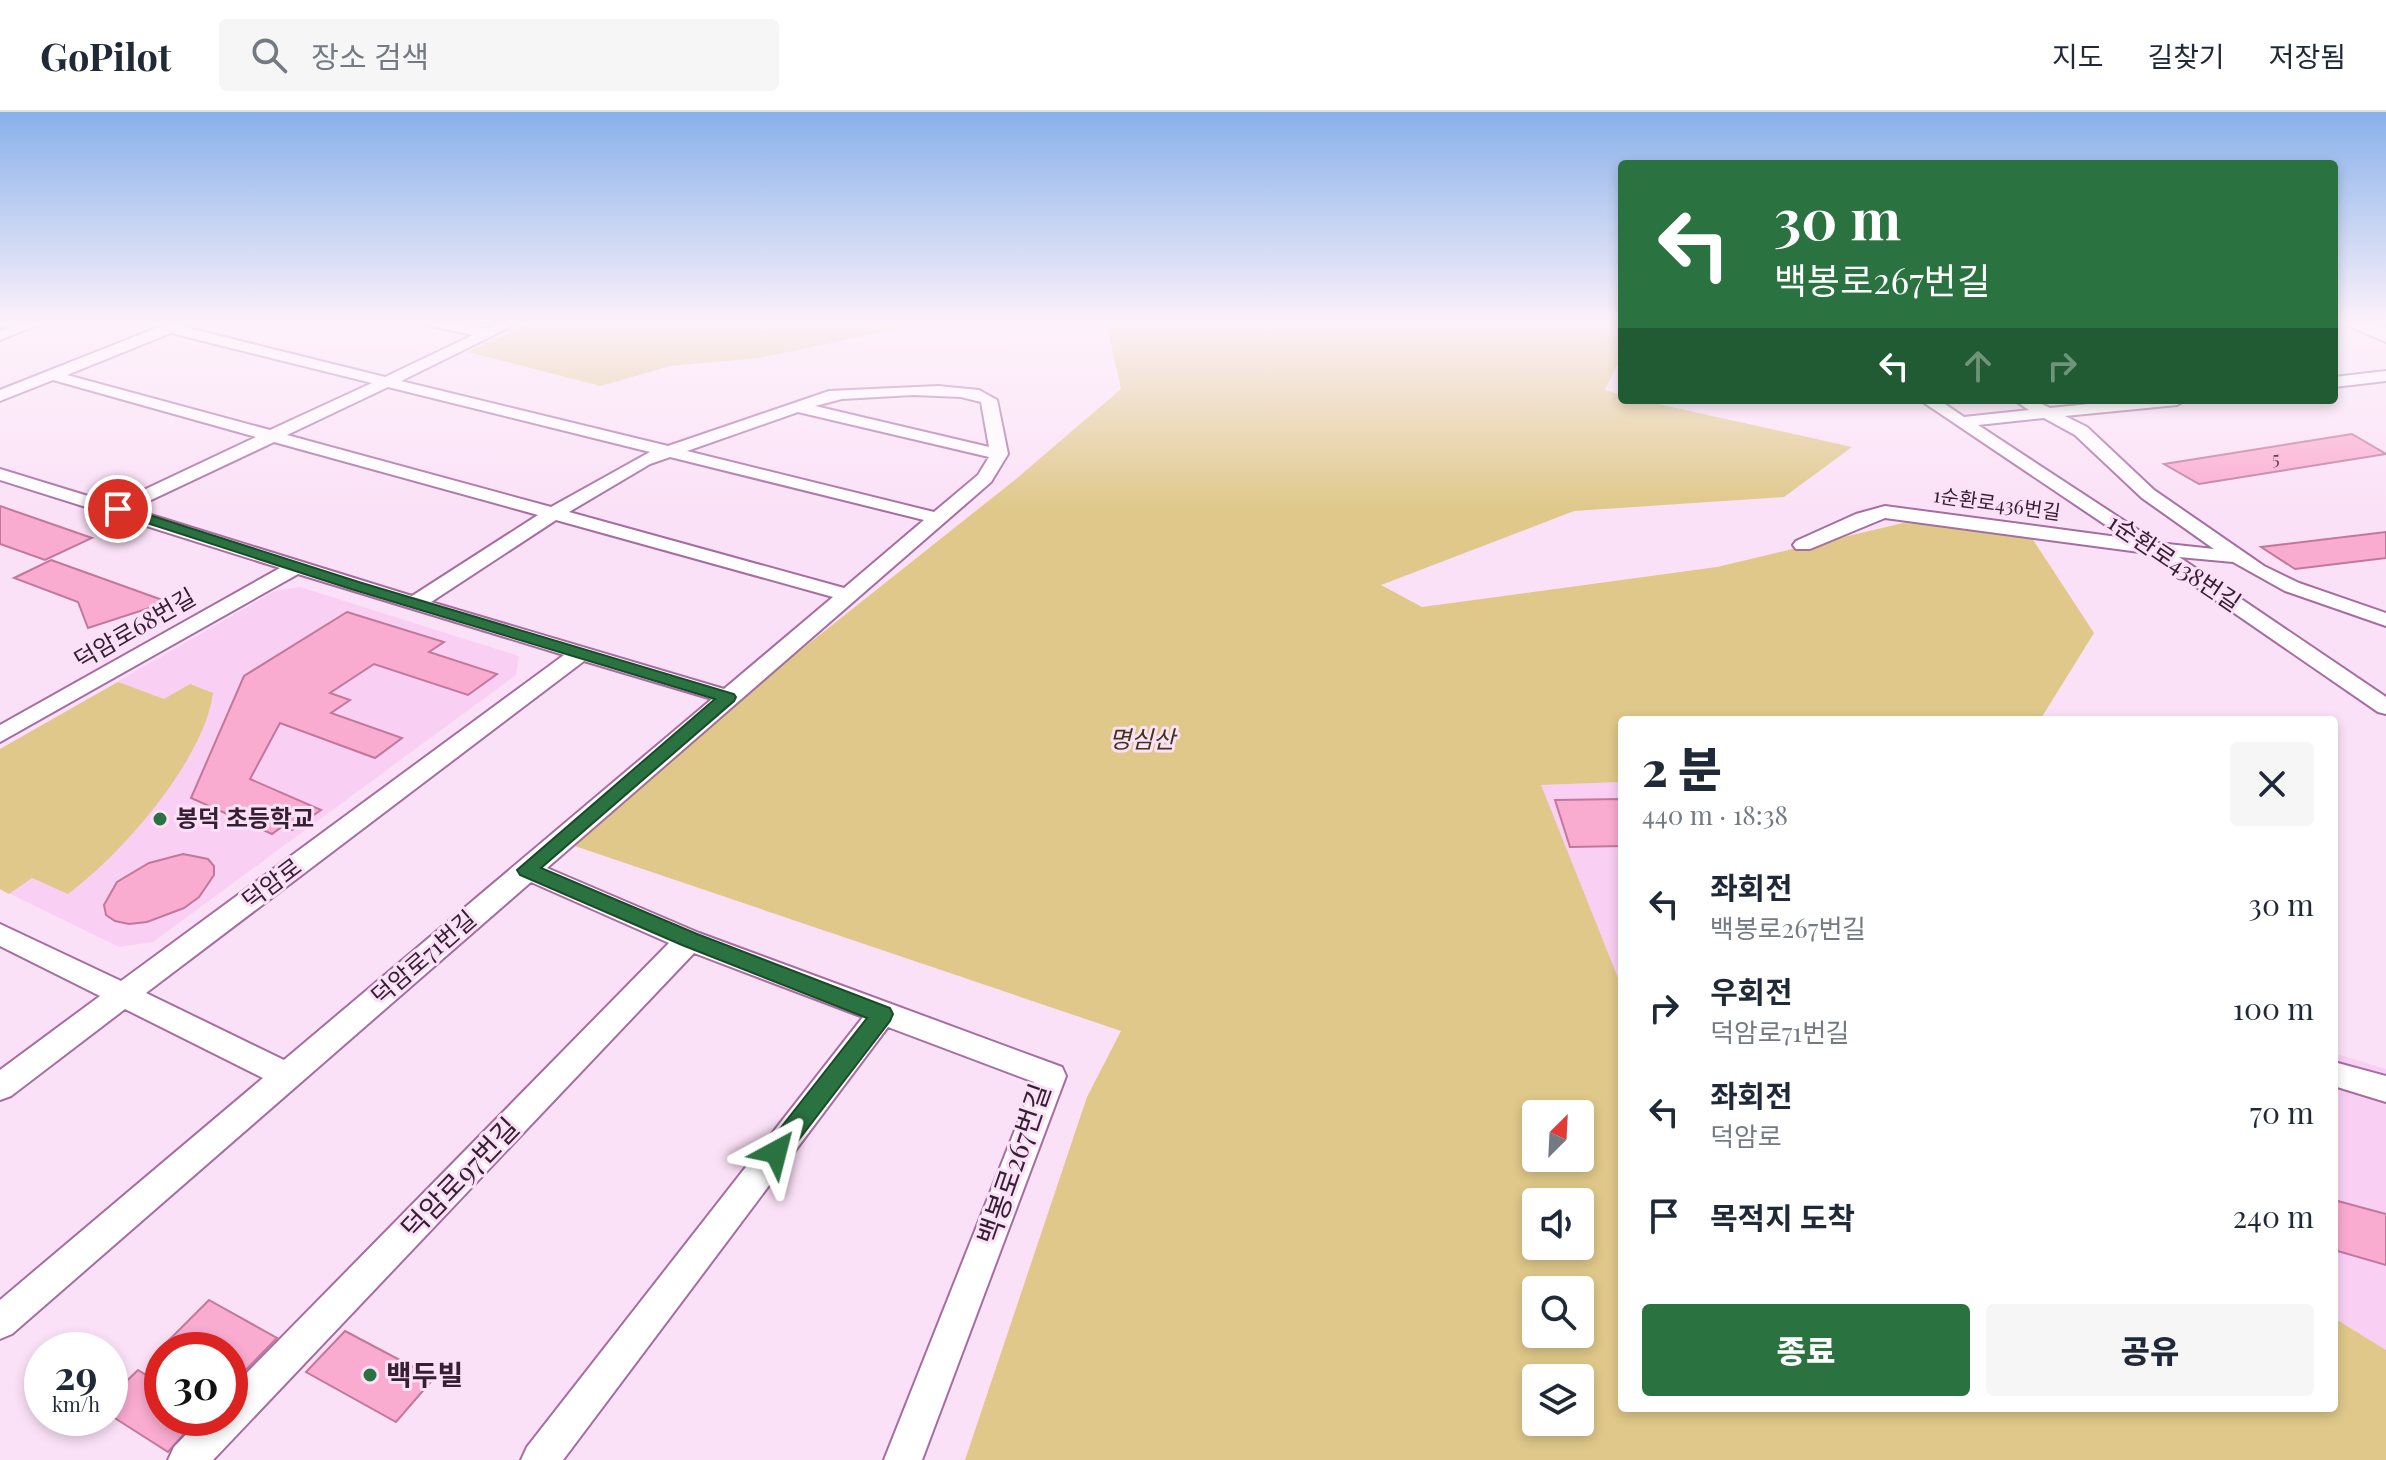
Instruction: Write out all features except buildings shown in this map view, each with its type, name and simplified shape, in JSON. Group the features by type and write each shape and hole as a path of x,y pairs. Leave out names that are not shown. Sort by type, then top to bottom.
{"street":[{"path":"0,396 29,384"},
{"path":"83,384 847,595"},
{"path":"118,509 384,384"},
{"path":"390,384 938,518"},
{"path":"415,603 553,514 664,451 796,407 856,391 974,393 989,400 999,454 796,407"},
{"path":"1934,404 1960,422 2141,404"},
{"name":"1순환로436번길","path":"2030,404 2081,431 2148,494 2257,570 2292,587 2386,620"},
{"name":"1순환로438번길","path":"1960,422 2153,548 2386,707"},
{"name":"덕암로71번길","path":"0,1322 985,478 999,454"},
{"path":"0,474 728,697"},
{"name":"1순환로436번길","path":"1803,545 1863,518 1885,512 2238,557"},
{"name":"덕암로68번길","path":"0,735 296,567"},
{"name":"덕암로","path":"0,1087 582,652"},
{"name":"백봉로267번길","path":"527,870 689,940 1051,1076 903,1460"},
{"path":"0,934 287,1076"},
{"name":"덕암로97번길","path":"248,1397 689,940"},
{"path":"540,1460 882,1014"},
{"path":"2338,1075 2386,1089"},
{"name":"덕암로97번길","path":"187,1460 210,1436"}],"shaded area":[{"name":"봉덕 초등학교","path":"300,587 519,656 516,675 153,942 119,947 0,889 0,749 275,591"},
{"path":"1618,782 1618,978 1540,785"},
{"path":"2338,1054 2386,1069 2386,1350 2338,1320"}],"green space":[{"name":"명심산","path":"1120,384 1608,384 1605,390 1618,394 1618,404 1658,404 1852,447 1784,497 1574,511 1381,585 1422,607 1717,567 1903,523 2026,529 2094,633 2042,716 1618,716 1618,782 1541,785 1618,978 1618,1412 2338,1412 2338,1320 2386,1350 2386,1460 965,1460 1087,1097 1121,1031 560,841 1016,479 1121,389"},
{"path":"118,682 164,699 190,684 213,693 194,747 157,804 135,830 68,894 32,878 9,894 0,889 0,749"}],"place":[{"name":"봉덕 초등학교","path":"160,819"},
{"name":"백두빌","path":"370,1375"}],"route":[{"path":"118,509 356,586 728,697 527,870 689,940 882,1014 776,1152"}]}
